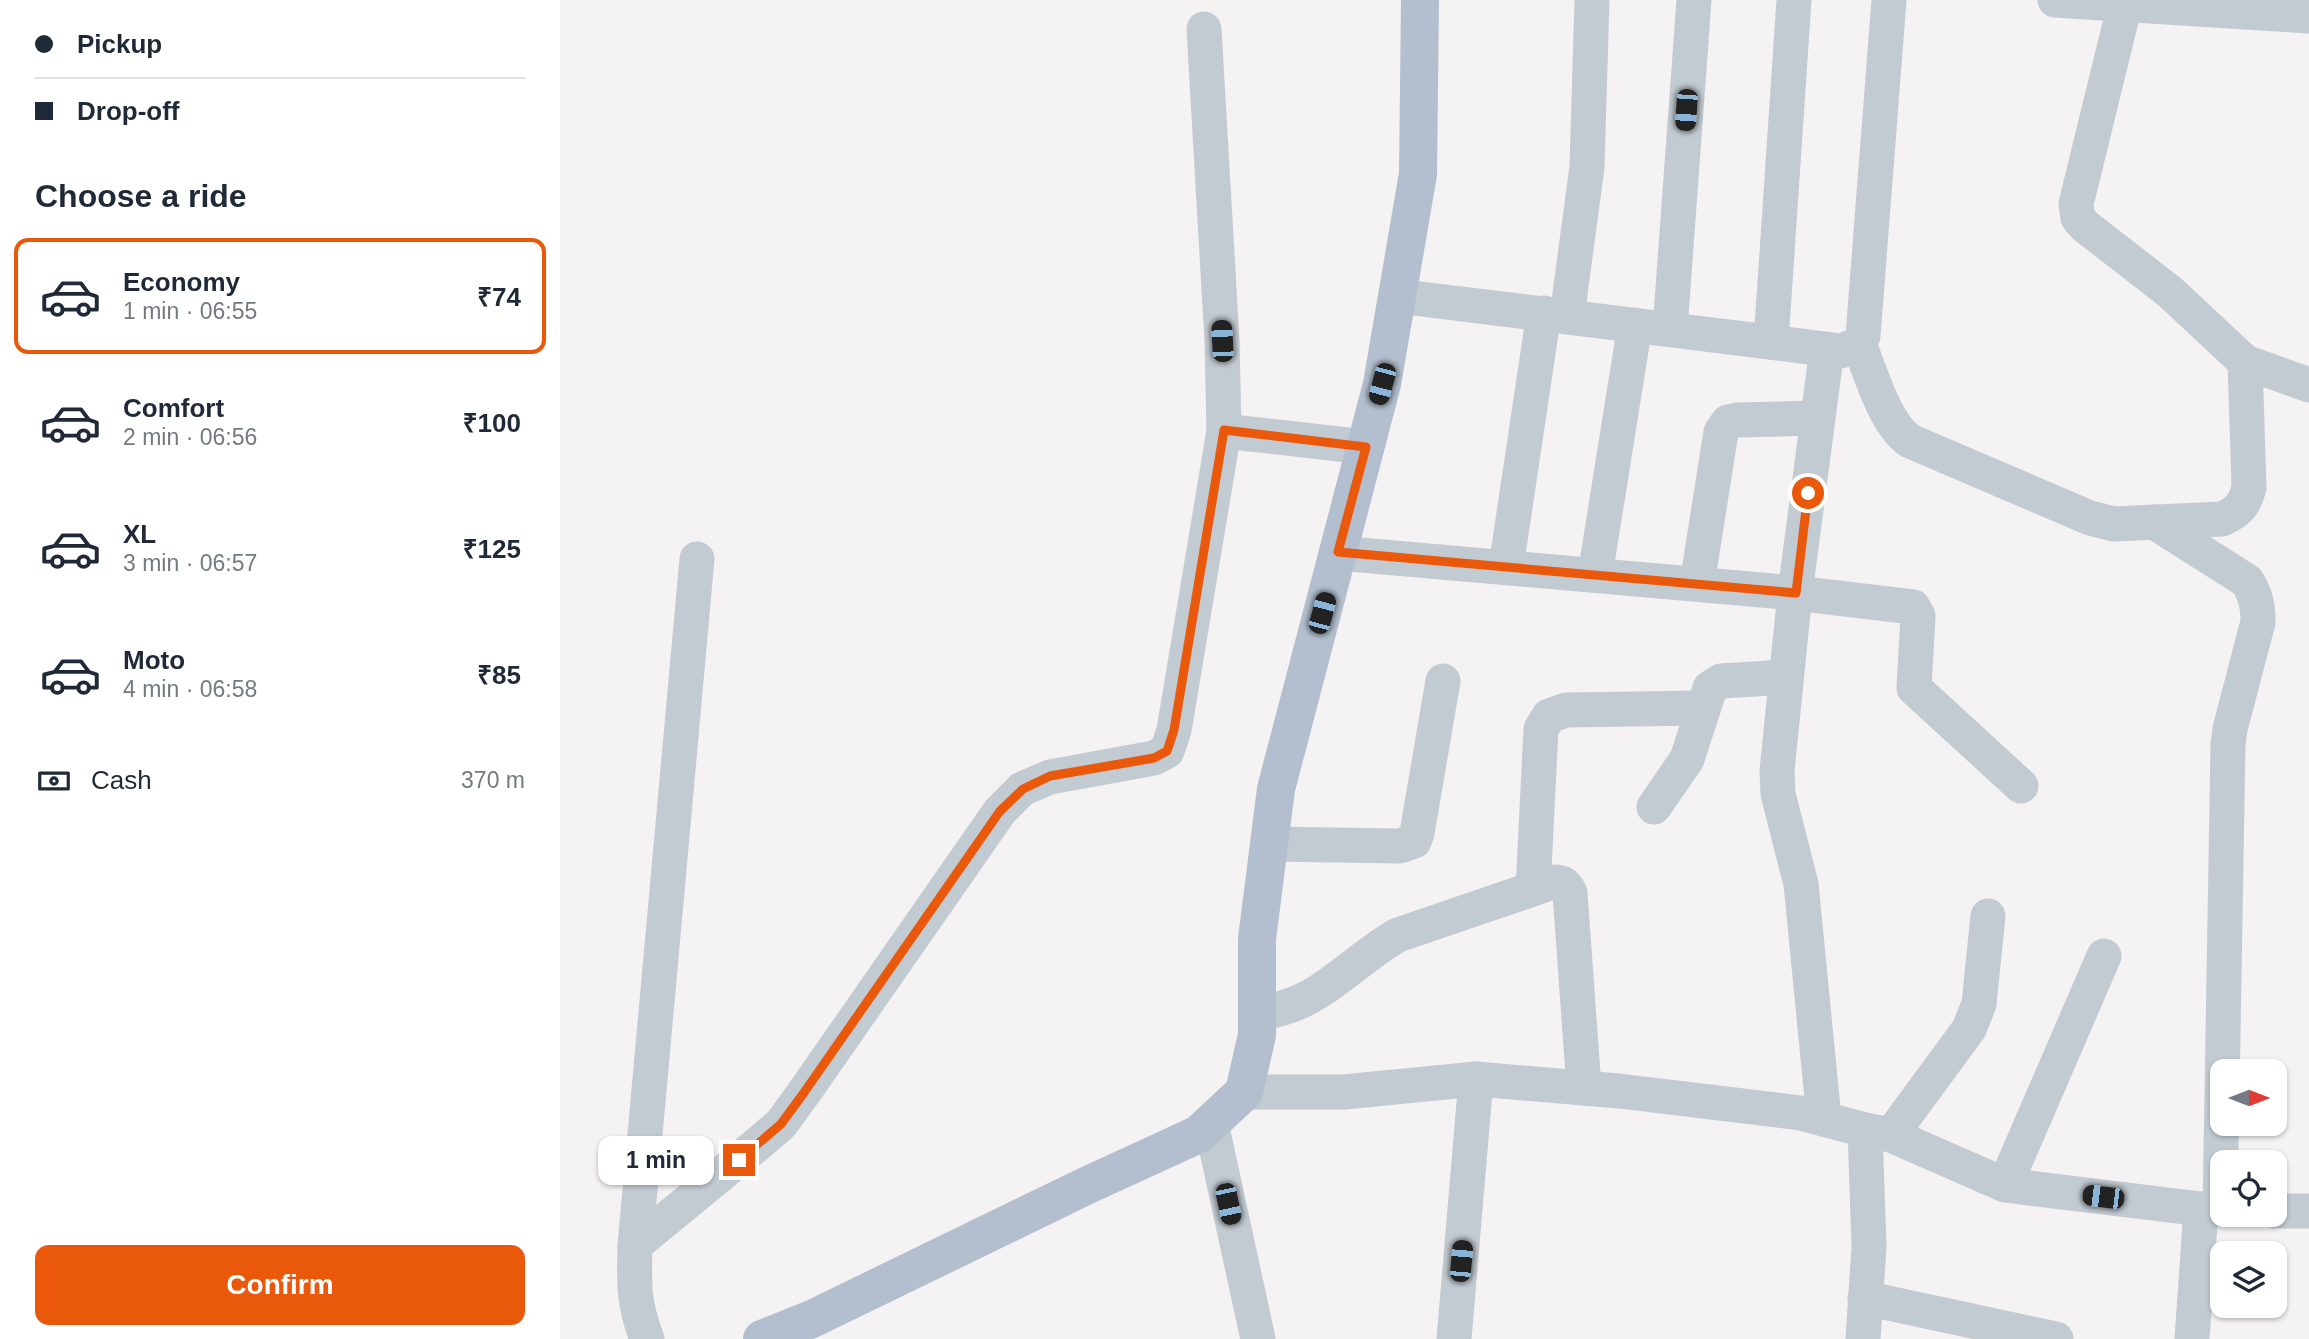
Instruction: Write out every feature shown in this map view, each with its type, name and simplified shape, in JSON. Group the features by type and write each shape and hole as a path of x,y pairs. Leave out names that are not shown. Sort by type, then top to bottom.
{"main road":[{"path":"762,1339 813,1319 1199,1134 1244,1092 1257,1035 1257,939 1276,789 1382,384 1418,174 1420,0"}],"street":[{"path":"1506,568 1587,167 1592,0"},
{"path":"1670,329 1694,0"},
{"path":"1771,342 1794,0"},
{"path":"1397,296 1771,342 1843,347 1863,337 1889,0"},
{"path":"2055,0 2309,16"},
{"path":"2125,4 2076,204 2078,218 2170,292 2245,362 2309,385"},
{"path":"635,1245 781,1124 1000,811 1023,789 1050,776 1154,758 1167,751 1174,730 1224,430 1222,341 1204,29"},
{"path":"1595,575 1635,325"},
{"path":"1824,1119 1801,884 1777,782 1786,677 1818,418 1843,347"},
{"path":"1843,347 1890,419 1910,441 2102,522 2114,524 2222,519 2236,513 2246,501 2249,487 2245,362"},
{"path":"1697,584 1718,444 1721,432 1728,422 1818,418"},
{"path":"1224,430 1366,447"},
{"path":"2154,522 2247,581 2255,593 2258,605 2258,622 2228,745 2216,1150"},
{"path":"1338,552 1796,593 1913,607 1919,616 1914,688 2021,786"},
{"path":"647,1339 637,1314 633,1290 635,1245 697,559"},
{"path":"1654,807 1687,759 1710,688 1721,681 1786,677"},
{"path":"1269,844 1400,846 1414,841 1418,833 1443,681"},
{"path":"1533,889 1542,729 1549,716 1566,710 1702,708"},
{"path":"1257,1016 1305,998 1398,935 1553,882 1561,882 1570,893 1584,1088"},
{"path":"1863,1339 1878,1133 1969,1030 1979,1004 1988,916"},
{"path":"2005,1185 2104,956"},
{"path":"1244,1092 1344,1092 1476,1079 1584,1088 1801,1113 1878,1133 2005,1185 2210,1209"},
{"path":"1454,1339 1476,1079"},
{"path":"1211,1123 1258,1339"},
{"path":"2287,1211 2309,1212"},
{"path":"2192,1339 2211,1227"},
{"path":"1866,1298 2034,1337"}],"route":[{"path":"739,1160 781,1124 1000,811 1023,789 1050,776 1154,758 1167,751 1174,730 1224,430 1366,447 1338,552 1796,593 1808,493"}]}
